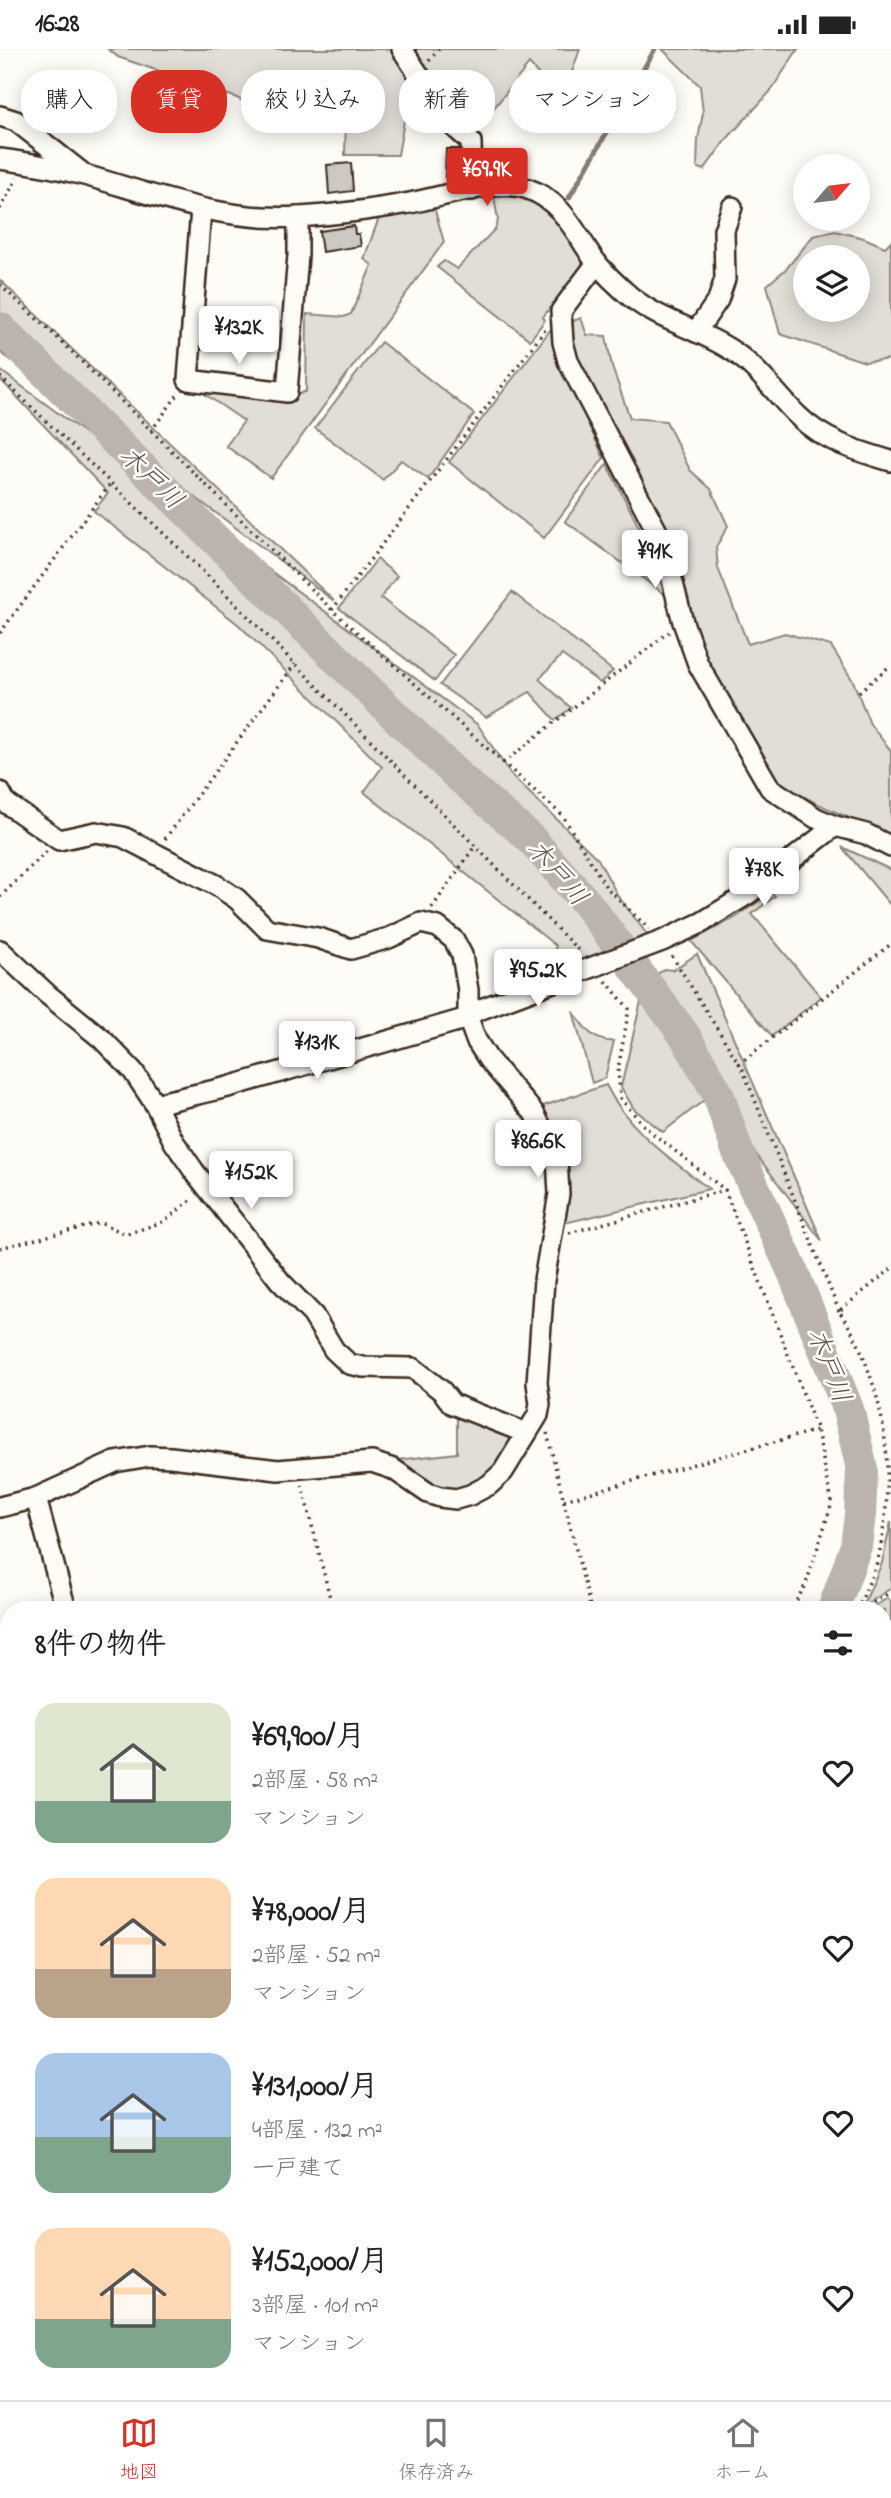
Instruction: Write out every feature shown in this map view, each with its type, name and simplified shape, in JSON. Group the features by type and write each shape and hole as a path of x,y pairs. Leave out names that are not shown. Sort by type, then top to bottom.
{"street":[{"path":"402,49 451,124 471,142 472,190"},
{"path":"0,116 16,121 85,175"},
{"path":"0,159 85,175 238,217 298,217 403,204 511,184 528,188 543,196 561,212 579,233 597,263 626,294 662,318 736,353 754,368 799,417 825,436 850,449 891,461"},
{"path":"696,332 718,300 725,279 724,230 732,207"},
{"path":"201,209 188,380 287,392 298,255 298,217"},
{"path":"597,263 556,317 568,361 662,541 683,622 698,664 770,788 798,807 891,847"},
{"path":"0,792 6,803 59,840 85,834 107,833 123,837 155,853 237,899 267,929 318,938 351,949 389,938 421,923 438,927 454,940 462,955 468,990 468,1016 476,1040 488,1059 527,1102 555,1150 559,1193 544,1280 537,1383 540,1404 538,1415 510,1462 489,1485 456,1499 428,1493 393,1469 372,1462 278,1470 150,1456 115,1462 36,1498 0,1507"},
{"path":"155,1104 228,1087 468,1016 662,941 701,923 748,894 835,825"},
{"path":"0,950 47,994 102,1039 133,1071 155,1104 174,1142 207,1188 280,1281 313,1315 334,1350 349,1364 363,1367 413,1368 442,1391 452,1404 526,1433"},
{"path":"36,1498 64,1601"}],"path":[{"path":"0,209 16,179 21,162"},
{"path":"0,285 61,341 332,610 563,816 606,887 662,941 739,1064 839,1311 856,1334 867,1366 886,1431 890,1462 886,1519 878,1559 863,1601"},
{"path":"332,610 556,317"},
{"path":"0,377 295,664 594,966 629,1009 618,1069 620,1098 646,1128 725,1190 817,1430 832,1503 806,1584 796,1601"},
{"path":"151,431 188,380"},
{"path":"0,633 111,483"},
{"path":"503,763 683,622"},
{"path":"155,853 295,664"},
{"path":"859,692 891,665"},
{"path":"1,894 59,840"},
{"path":"421,923 475,846"},
{"path":"739,1064 891,944"},
{"path":"0,1248 100,1223 127,1234 163,1222 207,1188"},
{"path":"550,1238 725,1190"},
{"path":"839,1311 891,1269"},
{"path":"540,1404 589,1601"},
{"path":"564,1500 817,1430"},
{"path":"298,1470 331,1601"},
{"path":"876,1601 891,1592"}],"shaded area":[{"path":"108,49 398,49 411,70 399,70 399,133 402,133 398,155 345,155 346,133 385,133 385,70 241,70 241,100 227,95 227,70 156,70 118,57"},
{"path":"408,49 580,49 573,70 534,70 529,64 524,70 509,70 509,89 495,106 495,70 421,70"},
{"path":"662,49 798,49 770,92 725,141 704,170 697,167 703,113 700,86"},
{"path":"521,194 542,205 583,255 582,267 543,317 545,320 530,340 437,267 444,261 457,269 495,229 498,220 494,197"},
{"path":"434,207 444,242 271,478 226,446 244,421 190,384 291,398 306,391 307,314 344,317 351,314 372,265 364,259 380,215"},
{"path":"835,231 864,238 885,247 891,241 891,359 865,362 780,334 767,285 793,261 793,322 870,322 870,245 806,245 813,236"},
{"path":"0,280 334,601 0,352"},
{"path":"581,318 587,335 606,336 612,367 630,418 666,421 690,470 711,489 728,526 716,547 718,568 748,644 785,633 831,646 853,681 870,724 891,751 891,835 827,808 780,781 772,773 704,665 689,623 679,567 662,522 575,356 569,333 573,321"},
{"path":"554,325 562,366 604,458 544,538 449,462"},
{"path":"381,342 474,414 428,479 401,460 383,480 315,428"},
{"path":"0,370 478,725 511,775 598,859 618,896 649,937 546,971 556,946 364,792 382,767 239,625 94,511 108,493 0,379"},
{"path":"607,464 651,551 667,596 565,521"},
{"path":"377,559 397,576 381,598 454,655 435,681 339,608"},
{"path":"512,592 613,671 600,683 562,655 539,679 571,708 555,720 530,692 486,717 440,685"},
{"path":"842,847 891,870 891,906"},
{"path":"771,893 775,896 752,914 821,997 772,1036 691,941 735,918"},
{"path":"697,954 822,1241 711,1095 663,1132 634,1109 621,1087 645,984 664,969 673,970"},
{"path":"573,1011 594,1036 614,1041 605,1078 592,1083"},
{"path":"606,1085 638,1130 709,1189 556,1225 562,1195 537,1108"},
{"path":"457,1412 516,1437 487,1481 446,1495 389,1461 457,1453"},
{"path":"891,1522 891,1588 872,1601 865,1601 882,1563"}],"building":[{"path":"446,149 459,149 459,178 445,177"},
{"path":"351,163 353,191 329,194 327,165"},
{"path":"354,226 361,246 322,252 319,231"}],"waterway":[{"path":"569,198 655,49"},
{"name":"木戸川","path":"0,328 386,707 457,775 530,838 588,905 685,1036 718,1094 737,1150 793,1272 848,1409 862,1469 860,1515 856,1546 836,1601"}]}
